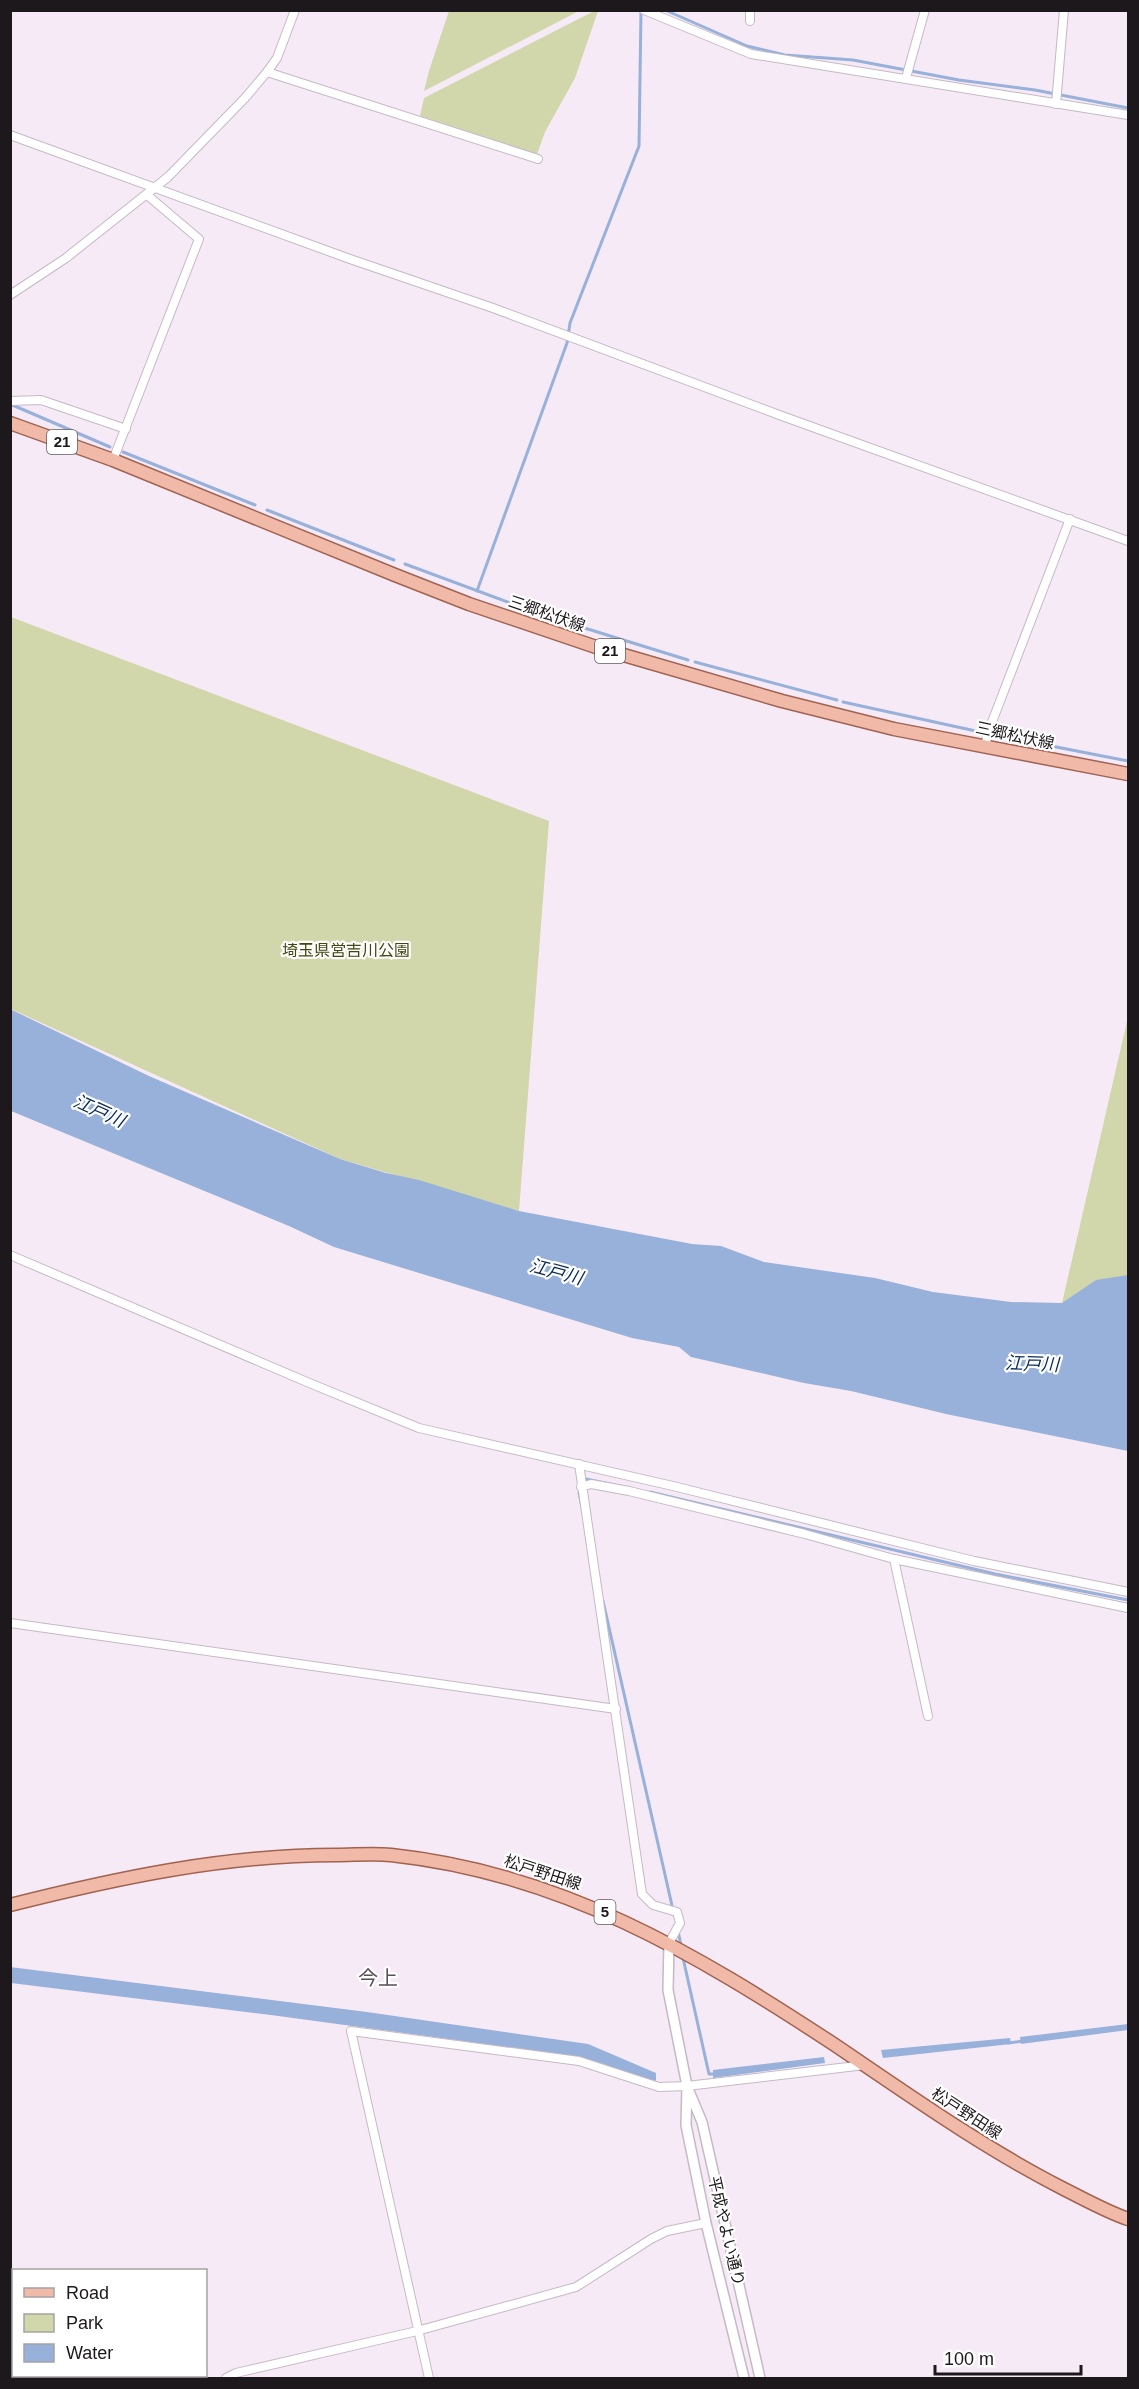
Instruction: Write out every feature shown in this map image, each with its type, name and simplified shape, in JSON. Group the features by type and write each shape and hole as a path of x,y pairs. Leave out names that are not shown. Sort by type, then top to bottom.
{"main road":[{"name":"三郷松伏線","path":"10,423 113,460 395,575 540,629 782,701 894,729 1128,774"},
{"name":"松戸野田線","path":"10,1905 109,1880 235,1861 298,1855 389,1854 487,1872 593,1906 669,1943 755,1992 974,2139 1042,2178 1128,2219"}],"street":[{"path":"10,295 66,258 157,188 245,98 267,72 277,57 295,10"},
{"path":"644,10 751,54 1128,115"},
{"path":"750,10 750,21"},
{"path":"906,78 925,10"},
{"path":"1056,104 1064,10"},
{"path":"267,72 538,159"},
{"path":"10,135 350,259 493,308 782,416 1128,541"},
{"path":"113,460 199,239 147,195"},
{"path":"10,401 41,400 126,429"},
{"path":"986,745 987,735 1070,519"},
{"path":"10,1255 410,1425 974,1561 1128,1592"},
{"path":"579,1464 642,1894 653,1905 677,1912 680,1923 669,1943"},
{"path":"581,1487 591,1484 629,1491 805,1534 894,1559 1128,1608"},
{"path":"894,1559 928,1716"},
{"path":"10,1623 616,1709"},
{"name":"平成やよい通り","path":"669,1943 668,1990 687,2086 702,2122 760,2379"},
{"path":"429,2379 351,2031 579,2061 658,2087 687,2086 864,2065"},
{"name":"平成やよい通り","path":"687,2086 686,2124 706,2223 744,2379"},
{"path":"226,2379 236,2373 417,2331 576,2287 667,2231 706,2223"}],"green space":[{"path":"449,10 579,11 424,91"},
{"path":"598,11 575,78 545,132 537,154 420,116 424,98"},
{"name":"埼玉県営吉川公園","path":"11,617 549,821 519,1211 340,1159 11,1009"},
{"path":"1128,1017 1128,1279 1062,1303"}],"water":[{"name":"江戸川","path":"10,1009 149,1076 340,1159 419,1180 519,1211 692,1244 721,1246 764,1262 875,1278 933,1292 1011,1302 1062,1303 1096,1280 1128,1275 1128,1451 946,1414 691,1357 679,1347 632,1338 334,1247 289,1226 11,1111"},
{"path":"10,1967 367,2012 588,2044 656,2073 656,2081 633,2076 581,2057 11,1983"},
{"path":"1128,2024 1128,2030 1021,2044 1020,2037"},
{"path":"1010,2038 1011,2044 883,2058 881,2050"},
{"path":"824,2057 825,2063 713,2078 713,2070"}],"waterway":[{"path":"477,591 567,343 570,323 639,146 641,10"},
{"path":"665,10 747,46 785,55 853,60 1128,108"},
{"path":"10,404 110,447"},
{"path":"123,452 255,505"},
{"path":"267,510 394,560"},
{"path":"405,564 540,614"},
{"path":"549,617 688,660"},
{"path":"695,662 837,700"},
{"path":"843,702 985,733"},
{"path":"995,735 1128,761"},
{"path":"585,1481 586,1479 629,1488"},
{"path":"580,1490 582,1507"},
{"path":"650,1492 995,1574 1128,1600"},
{"path":"603,1601 673,1910"},
{"path":"678,1931 681,1945"},
{"path":"683,1958 709,2074 715,2074"},
{"path":"1008,2043 1023,2041"}],"district":[{"name":"今上","path":"378,1978"}]}
